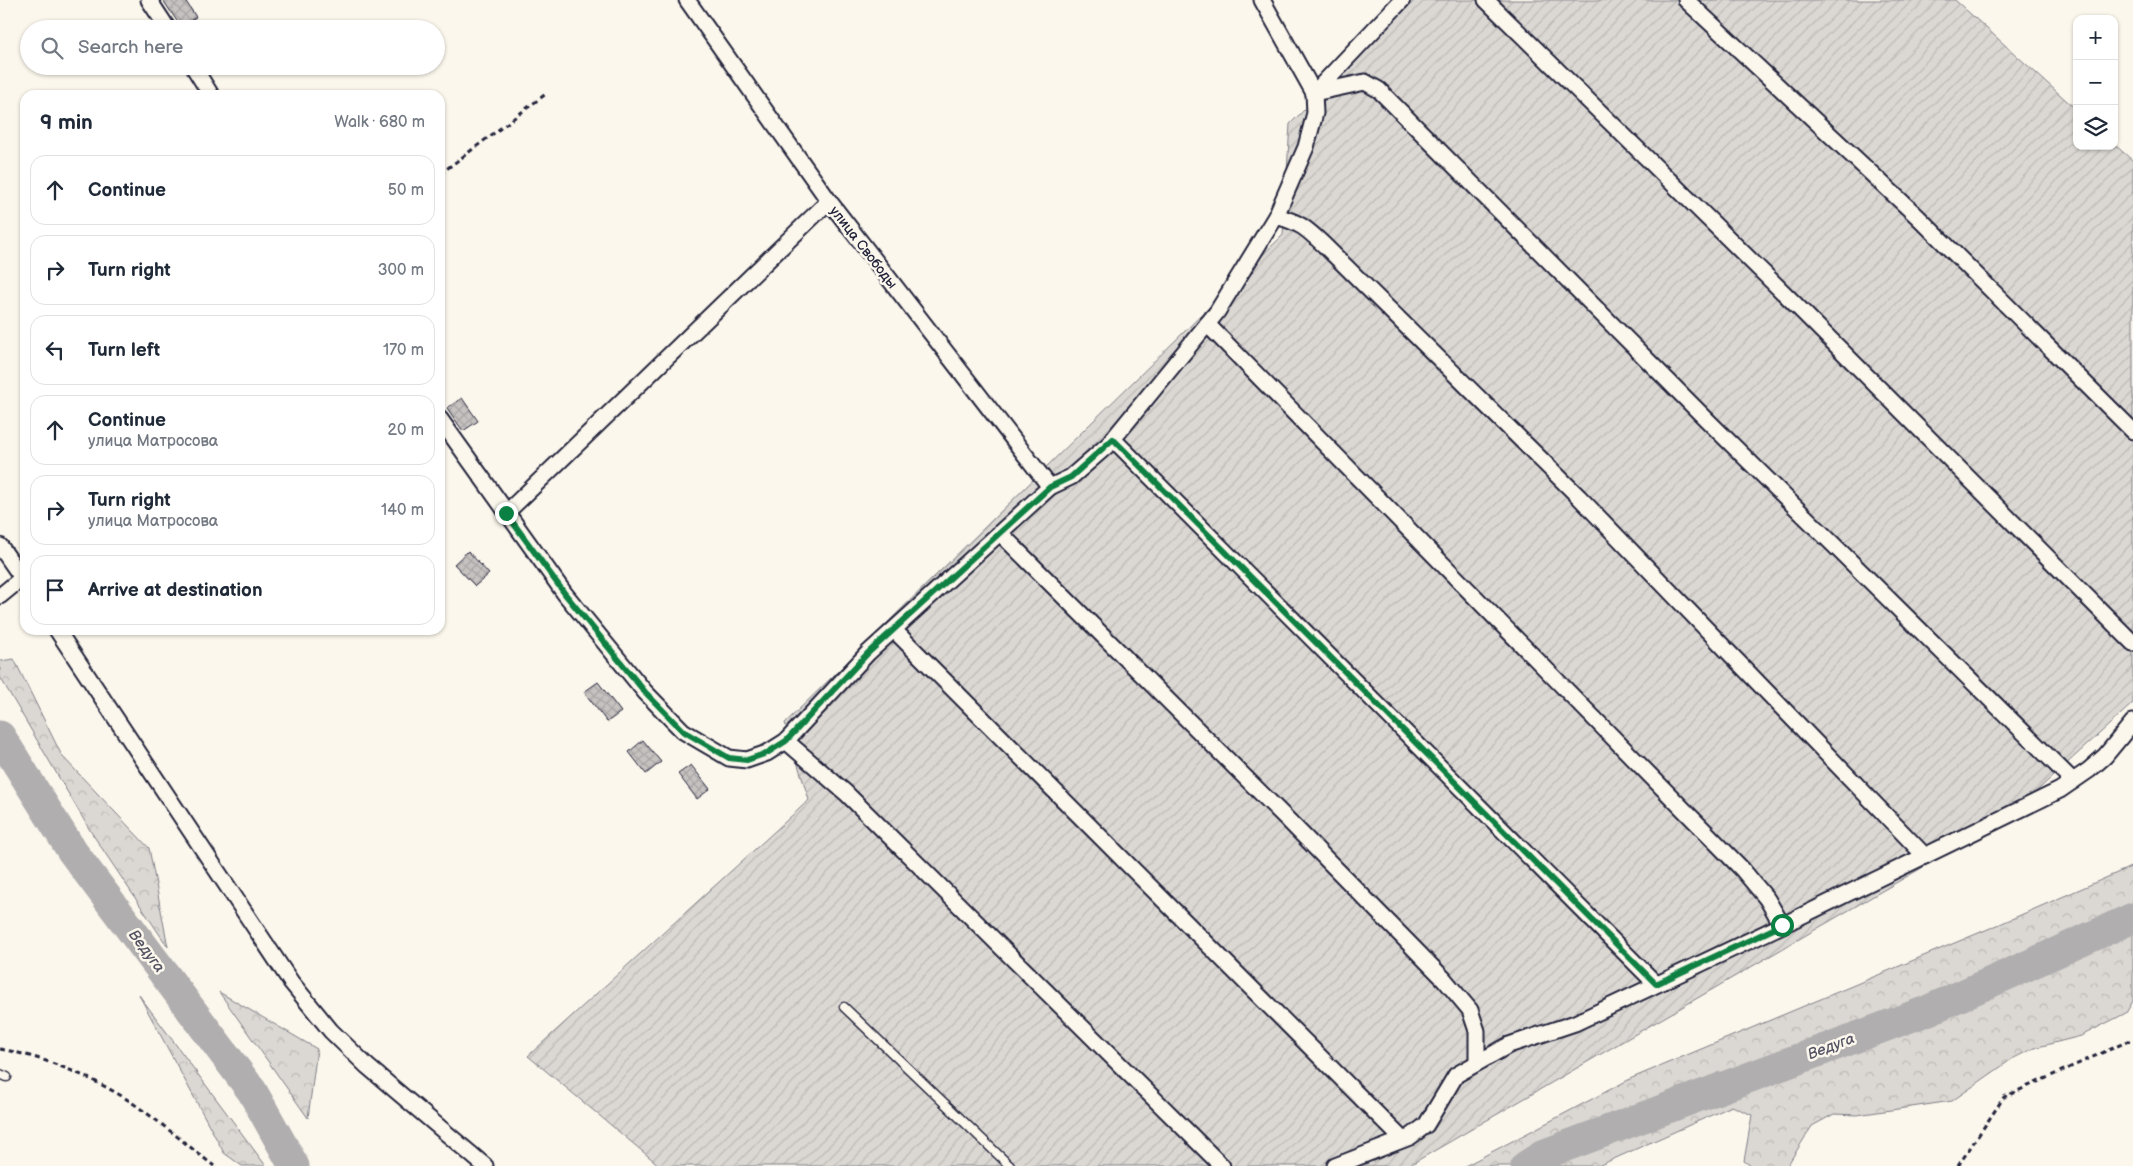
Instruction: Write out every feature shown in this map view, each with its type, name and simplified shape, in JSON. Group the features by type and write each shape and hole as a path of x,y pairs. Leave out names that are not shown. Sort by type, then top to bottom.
{"street":[{"path":"149,0 162,20"},
{"name":"улица Свободы","path":"687,0 829,201 1050,487"},
{"path":"445,426 571,602 645,692 683,731 729,758 747,760 767,753 786,741 868,653 1050,487 1071,477 1113,439 1208,324 1254,254 1276,216 1306,147 1315,113 1314,92 1262,0"},
{"path":"1314,92 1402,0"},
{"path":"1486,0 1793,302 2133,643"},
{"path":"1686,0 1918,217 2133,431"},
{"path":"198,75 208,90"},
{"path":"1314,92 1365,82 1379,90 1708,421 2072,781"},
{"path":"506,513 829,201"},
{"path":"1276,216 1296,221 1305,227 1346,266 1579,497 1925,856"},
{"path":"1208,324 1742,869 1767,899 1782,925"},
{"path":"1113,439 1656,984"},
{"path":"1000,533 1282,814 1444,979 1470,1010 1477,1031 1477,1062"},
{"path":"0,546 20,574"},
{"path":"0,596 20,583"},
{"path":"894,630 1402,1139"},
{"path":"60,635 291,982 331,1032 367,1066 485,1166"},
{"path":"1335,1166 1410,1137 1426,1125 1456,1075 1509,1045 1575,1022 1782,925 2060,790 2105,756 2133,722"},
{"path":"786,741 846,793 1222,1166"}],"lane":[{"path":"844,1007 1010,1166"}],"path":[{"path":"445,170 547,94"},
{"path":"1958,1166 2004,1097 2133,1039"},
{"path":"0,1050 20,1053 76,1073 128,1100 214,1166"}],"green space":[{"path":"1415,0 1955,0 2073,106 2073,150 2118,150 2118,148 2133,161 2133,703 2006,819 1408,1166 660,1166 528,1056 809,800 785,723 1283,235 1290,124"},
{"path":"14,659 62,756 149,848 168,947 91,832 0,677 0,661"},
{"path":"2133,866 2133,1001 2126,1013 2081,1036 2034,1048 2012,1059 1952,1101 1857,1115 1834,1114 1812,1126 1787,1166 1751,1166 1744,1161 1752,1115 1732,1106 1598,1166 1465,1166 1632,1078 2000,924"},
{"path":"219,992 317,1049 308,1118"},
{"path":"139,995 266,1166 242,1166 224,1153"}],"building":[{"path":"163,0 185,0 196,17 192,20 176,20"},
{"path":"462,398 478,421 463,431 447,408"},
{"path":"468,551 489,574 475,586 454,564"},
{"path":"598,682 621,712 607,722 584,692"},
{"path":"643,740 661,762 646,774 629,752"},
{"path":"691,765 710,789 697,799 678,774"}],"waterway":[{"name":"Ведуга","path":"0,736 72,851 252,1091 294,1166"},
{"name":"Ведуга","path":"1526,1166 1545,1154 1929,1010 2133,918"}],"route":[{"path":"506,513 565,594 645,692 683,731 710,749 729,758 747,760 767,753 786,741 868,653 1050,487 1071,477 1113,439 1656,984 1782,925"}]}
